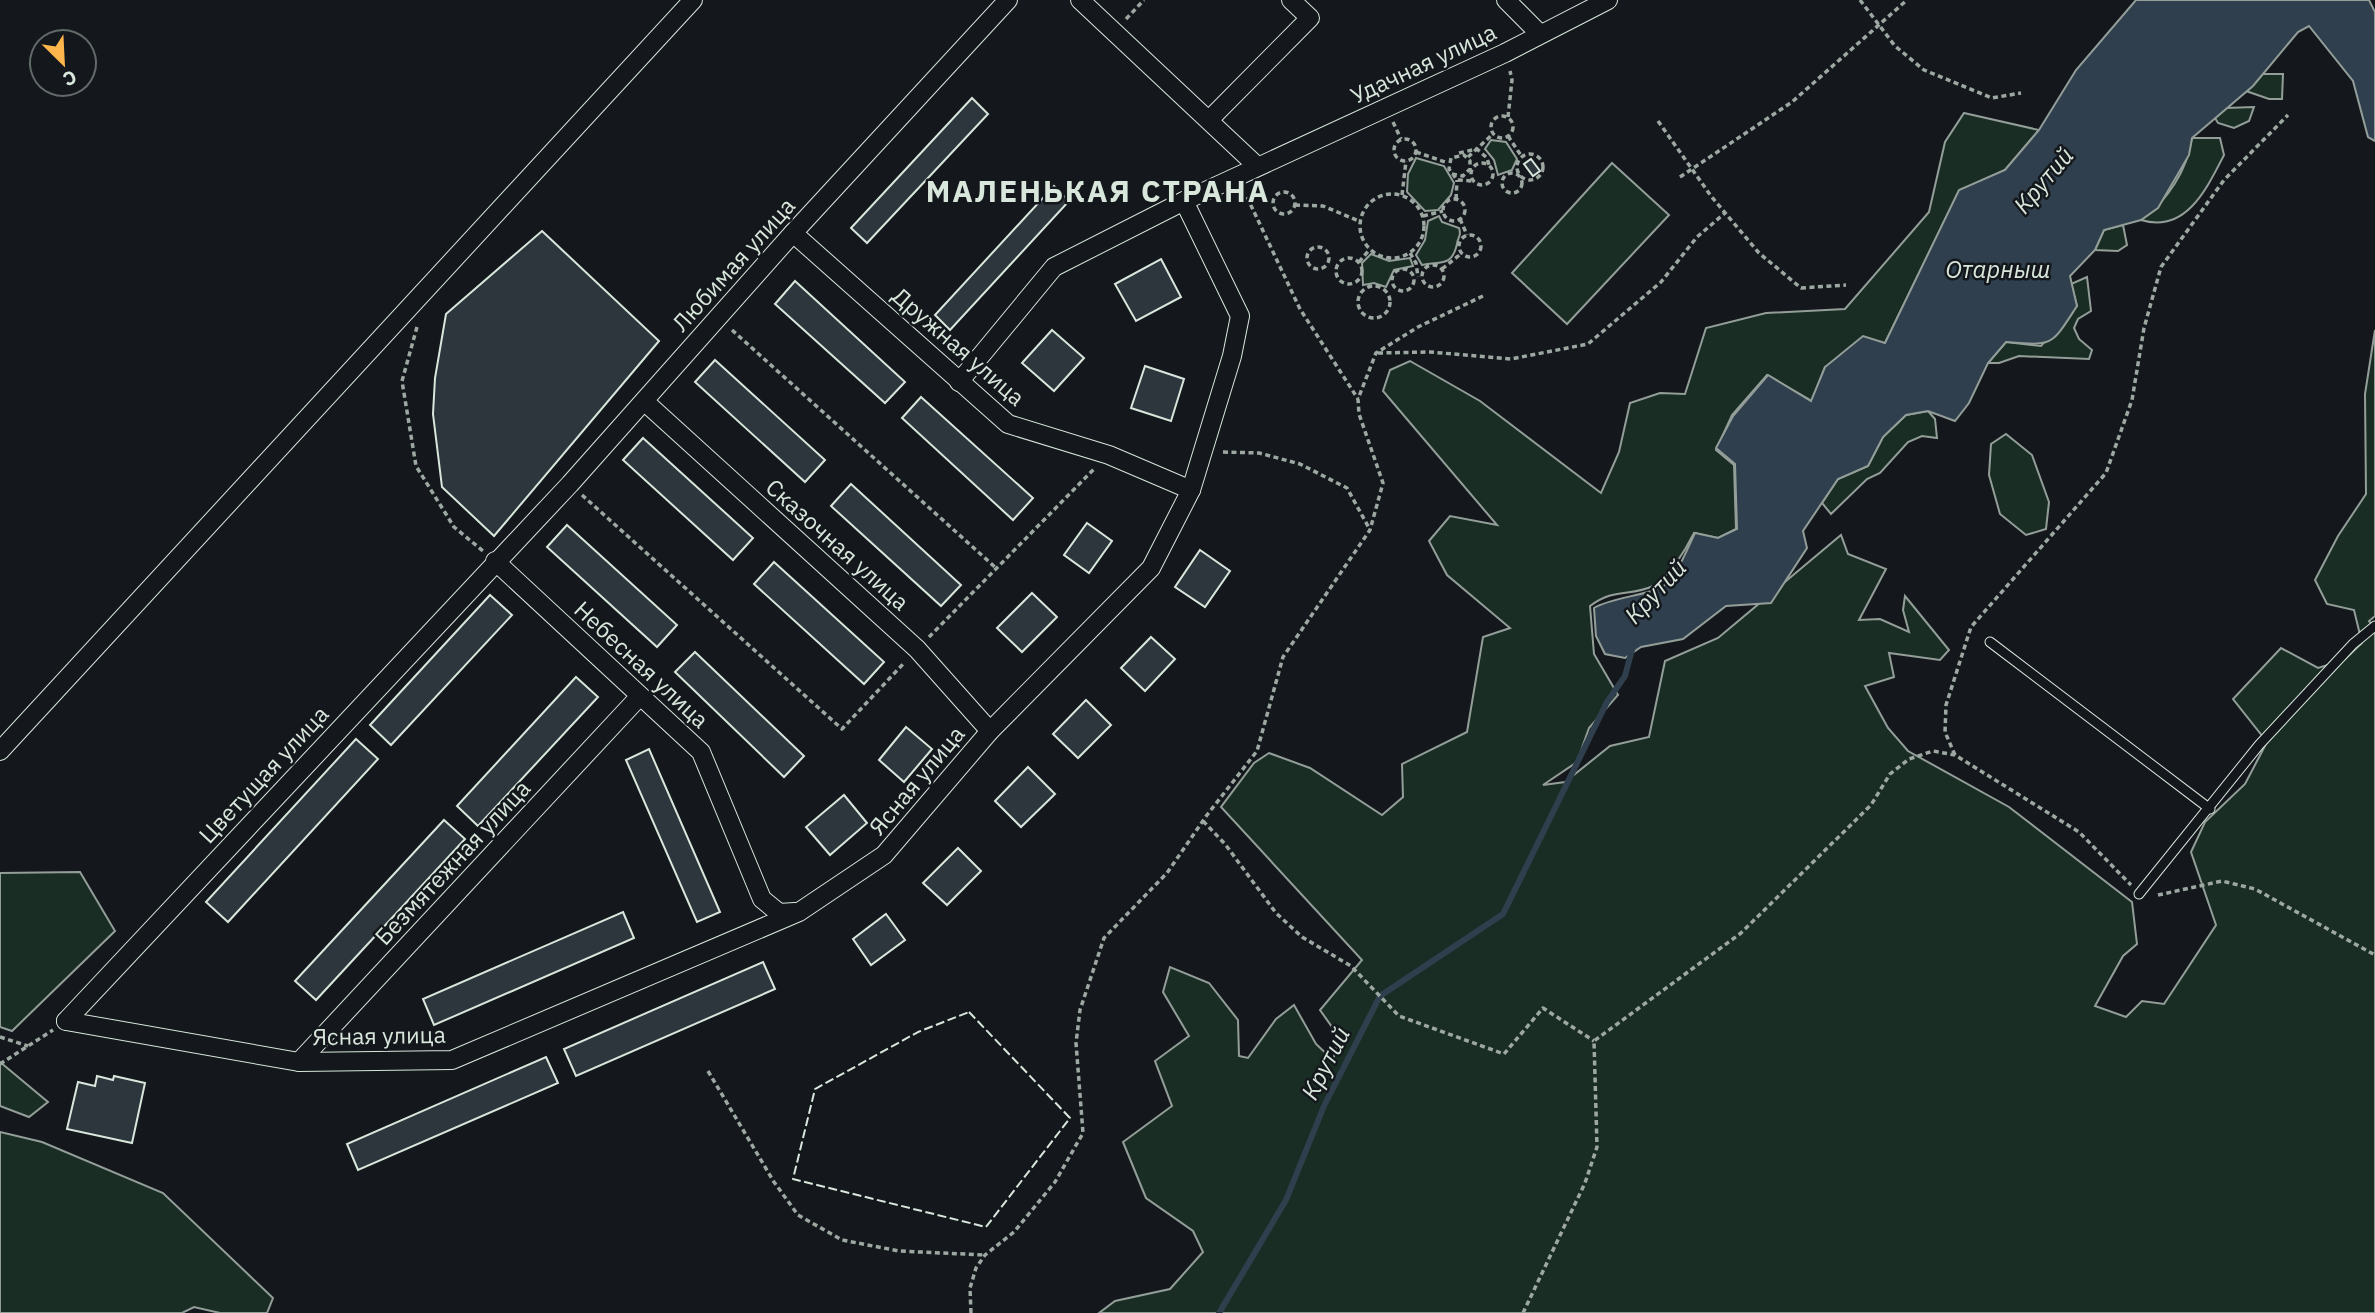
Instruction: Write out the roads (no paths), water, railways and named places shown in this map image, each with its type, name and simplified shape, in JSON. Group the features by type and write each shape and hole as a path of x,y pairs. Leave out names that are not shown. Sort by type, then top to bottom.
{"street":[{"path":"0,751 693,0"},
{"name":"Любимая улица","path":"495,561 570,484 793,233 1008,0"},
{"path":"1080,0 1210,119 1257,166"},
{"path":"1210,119 1310,18 1291,0"},
{"path":"1506,0 1539,33"},
{"name":"Удачная улица","path":"959,382 1054,267 1184,201 1504,53 1608,0"},
{"name":"Ясная улица","path":"66,1021 299,1062 452,1060 799,912 884,855 990,732 1150,568 1191,490 1232,356 1240,316 1184,201"},
{"name":"Дружная улица","path":"793,233 1008,424 1109,454 1191,490"},
{"name":"Сказочная улица","path":"644,401 917,649 990,732"},
{"name":"Небесная улица","path":"495,561 701,752 762,899 779,913 799,912"},
{"name":"Цветущая улица","path":"66,1021 495,561"},
{"name":"Безмятежная улица","path":"299,1062 640,696"}],"lane":[{"path":"2139,894 2259,745 2353,644 2375,626"},
{"path":"1990,642 2210,809"}],"water":[{"name":"Отарныш","path":"2136,0 2369,0 2375,12 2375,141 2368,137 2353,81 2309,26 2298,32 2253,86 2192,138 2189,155 2158,208 2141,220 2104,230 2095,250 2070,276 2077,306 2056,336 2043,343 2006,342 1988,363 1969,403 1955,421 1928,411 1906,415 1883,437 1868,466 1838,479 1803,531 1807,548 1771,603 1726,606 1683,639 1641,647 1625,658 1605,654 1596,636 1594,608 1652,591 1668,583 1695,533 1718,538 1737,529 1735,464 1716,448 1733,416 1768,375 1811,401 1825,367 1863,336 1885,343 1959,190 2005,170 2039,130 2076,70"}],"waterway":[{"name":"Крутий","path":"1219,1313 1286,1200 1324,1106 1380,996 1503,914 1607,702 1625,676 1633,646"}],"district":[{"name":"МАЛЕНЬКАЯ СТРАНА","path":"1098,190"}]}
